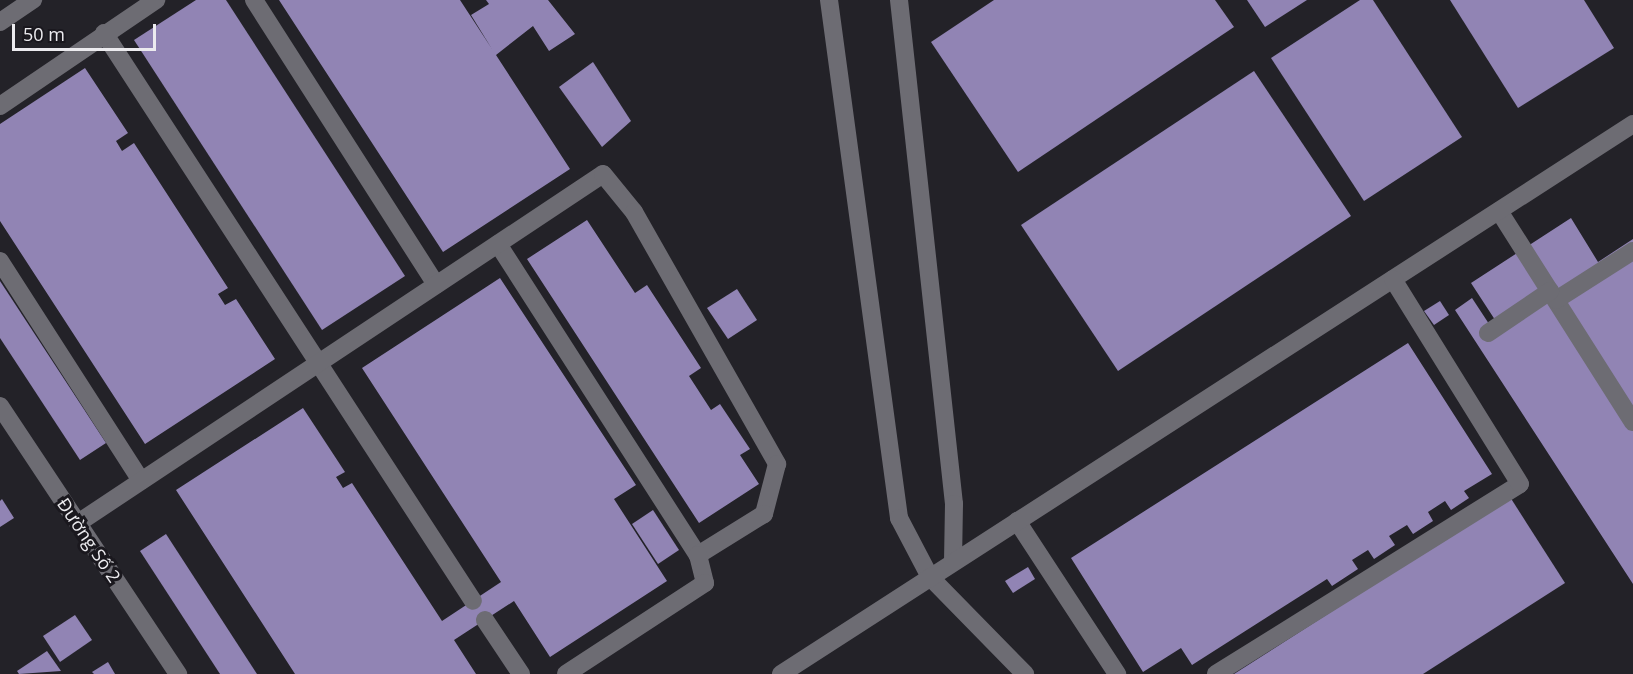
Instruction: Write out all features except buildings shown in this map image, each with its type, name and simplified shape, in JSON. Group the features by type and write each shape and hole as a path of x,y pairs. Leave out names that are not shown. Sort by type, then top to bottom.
{"street":[{"path":"0,22 33,0"},
{"path":"0,106 104,33 156,0"},
{"path":"254,0 436,285"},
{"path":"829,0 899,518 930,577 1025,674"},
{"path":"899,0 949,458 953,562"},
{"path":"104,33 321,361 473,601"},
{"path":"781,674 1633,124"},
{"path":"78,523 603,174 634,212 777,464 764,514 698,555"},
{"path":"1499,211 1633,422"},
{"path":"498,244 698,555 705,584 567,674"},
{"path":"1488,333 1633,251"},
{"path":"0,261 141,481"},
{"path":"1216,674 1520,484 1393,279"},
{"name":"Đường Số 2","path":"0,406 178,674"},
{"path":"1017,521 1117,674"},
{"path":"485,620 520,674"}]}
